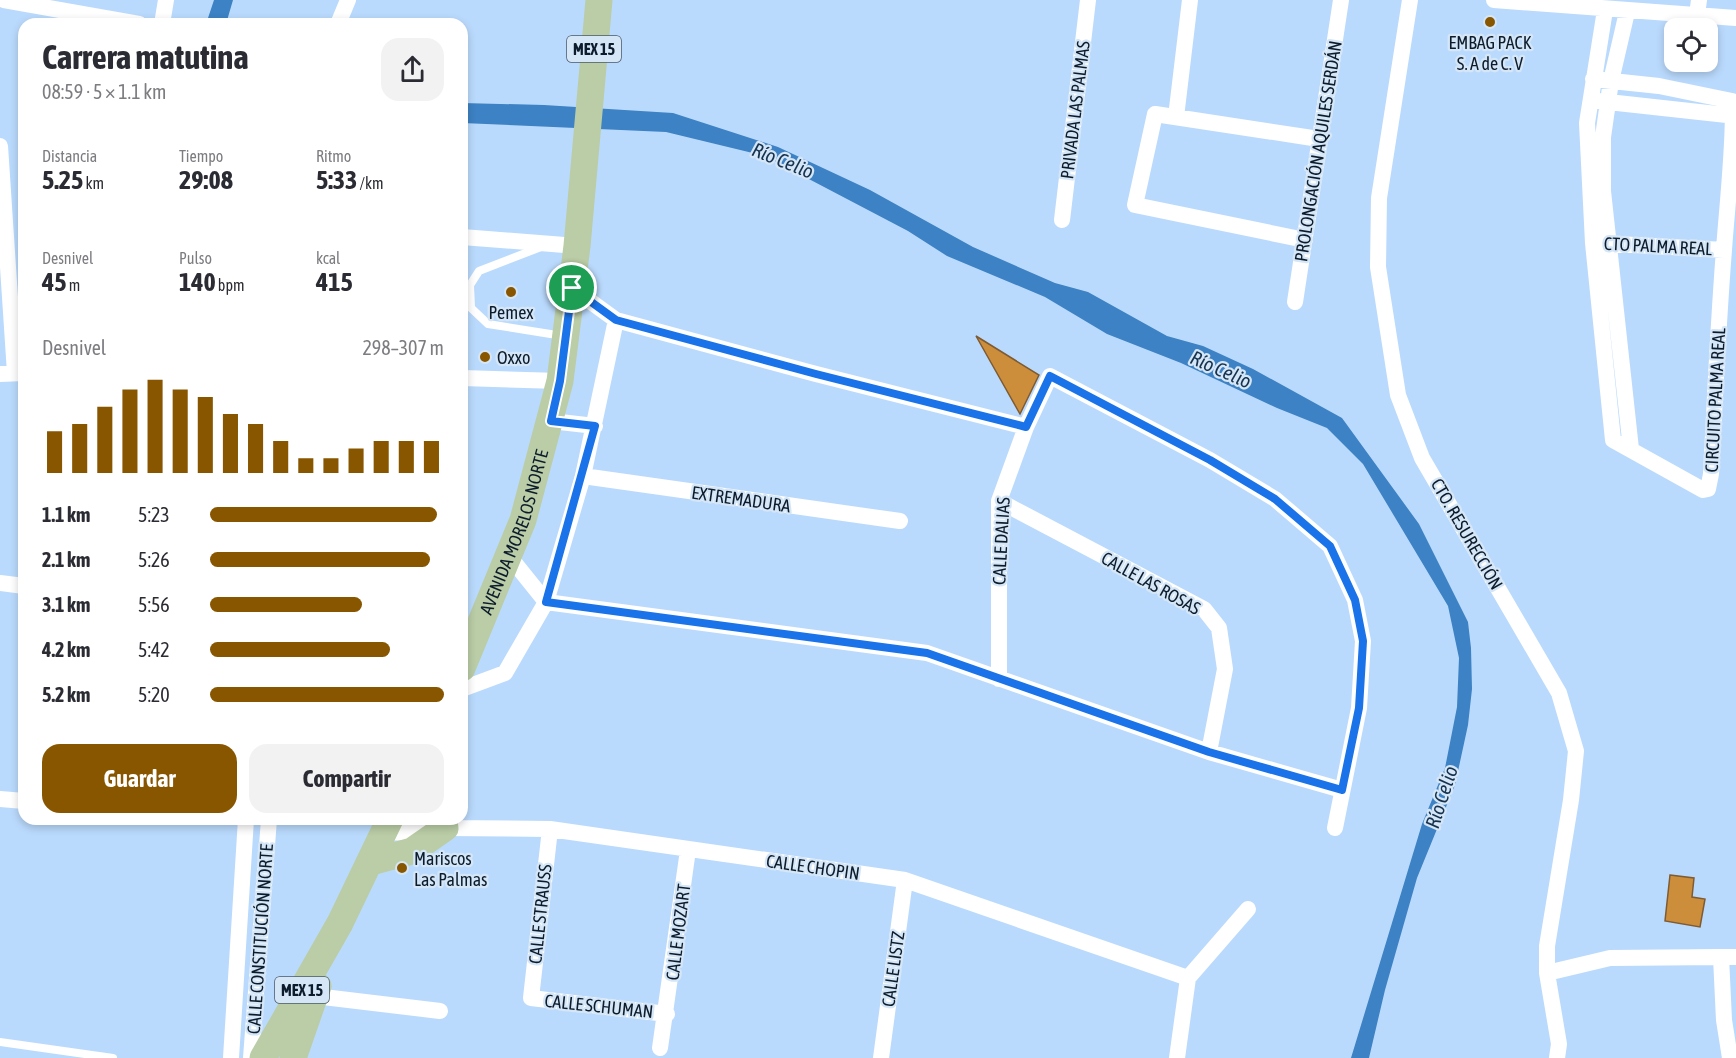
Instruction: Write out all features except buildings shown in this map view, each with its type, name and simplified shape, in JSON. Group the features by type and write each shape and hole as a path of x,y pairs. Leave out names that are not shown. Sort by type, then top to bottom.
{"main road":[{"name":"AVENIDA MORELOS NORTE","path":"468,654 509,556 551,421 560,381 578,246 585,140 599,0"},
{"name":"MEX 15","path":"256,1056 340,922 371,862 386,825"},
{"path":"371,862 412,851 435,825"},
{"name":"MEX 15","path":"294,1058 340,922"}],"street":[{"path":"4,0 105,18"},
{"path":"163,18 166,0"},
{"path":"340,18 348,0"},
{"name":"PRIVADA LAS PALMAS","path":"1062,220 1088,0"},
{"path":"1176,117 1190,0"},
{"name":"PROLONGACIÓN AQUILES SERDÁN","path":"1295,302 1341,0"},
{"name":"CTO. RESURECCIÓN","path":"1410,0 1379,198 1378,267 1398,395 1422,458 1559,693 1576,751 1571,800 1547,946 1547,973 1559,1044 1557,1058"},
{"path":"1494,0 1627,12 1698,8 1736,18"},
{"name":"CIRCUITO PALMA REAL","path":"1605,10 1587,123 1600,243 1631,448 1703,490 1710,486 1724,250 1736,116"},
{"name":"CIRCUITO PALMA REAL","path":"1600,243 1603,136 1611,81 1627,12"},
{"path":"1590,99 1736,116 1732,101 1659,86 1593,79"},
{"path":"1305,240 1135,206 1155,114 1319,139"},
{"path":"0,146 13,373"},
{"path":"468,237 578,246"},
{"name":"CTO PALMA REAL","path":"1600,243 1724,250"},
{"path":"572,288 616,320 1026,427"},
{"path":"468,686 505,673 546,602 583,476 616,320"},
{"name":"CALLE DALIAS","path":"999,679 999,501 1026,427 1050,376 1210,460 1275,499 1330,546 1355,600 1363,641 1359,708 1342,790"},
{"path":"468,378 560,381"},
{"path":"551,421 595,426"},
{"name":"EXTREMADURA","path":"583,476 900,521"},
{"name":"CALLE LAS ROSAS","path":"999,501 1203,609 1219,628 1226,669 1209,752"},
{"path":"509,556 546,602 927,653 1209,752 1342,790 1335,828"},
{"path":"0,583 18,585"},
{"path":"0,799 18,800"},
{"name":"CALLE CHOPIN","path":"468,824 550,829 905,880 1188,978"},
{"name":"CALLE CONSTITUCIÓN NORTE","path":"231,1058 246,825"},
{"name":"CALLE CONSTITUCIÓN NORTE","path":"256,1056 269,825"},
{"name":"CALLE CHOPIN","path":"386,825 412,833 431,825"},
{"name":"CALLE STRAUSS","path":"531,998 550,829"},
{"name":"CALLE MOZART","path":"660,1048 667,1014 688,850"},
{"name":"CALLE LISTZ","path":"880,1058 905,880"},
{"path":"1178,1058 1188,978 1248,909"},
{"path":"1547,973 1610,958 1728,957 1724,1020 1730,1058"},
{"path":"315,996 440,1011"},
{"name":"CALLE SCHUMAN","path":"531,998 667,1014"}],"lane":[{"path":"547,244 479,271 470,285 471,308 488,324 566,336"},
{"path":"0,1042 112,1058"},
{"path":"236,1058 256,1056"}],"water":[{"path":"214,0 233,0 228,18 208,18"},
{"name":"Río Celio","path":"468,103 673,113 778,147 870,190 973,247 1055,283 1088,292 1167,336 1203,346 1253,369 1342,418 1419,524 1468,622 1471,648 1472,689 1468,725 1455,785 1417,878 1385,990 1369,1058 1351,1058 1422,824 1445,768 1457,707 1459,658 1448,606 1363,464 1327,428 1277,408 1181,363 1107,334 1045,297 947,256 908,231 765,156 666,132 468,123"}],"place":[{"name":"EMBAG PACK S. A de C. V","path":"1490,22"},
{"name":"Pemex","path":"511,292"},
{"name":"Oxxo","path":"485,357"},
{"name":"Mariscos Las Palmas","path":"402,868"}],"route":[{"path":"572,288 616,320 1026,427 1050,376 1210,460 1275,499 1330,546 1355,600 1363,641 1363,678 1342,790 1209,752 927,653 546,602 583,476 595,426 551,421 560,381 572,288"}]}
